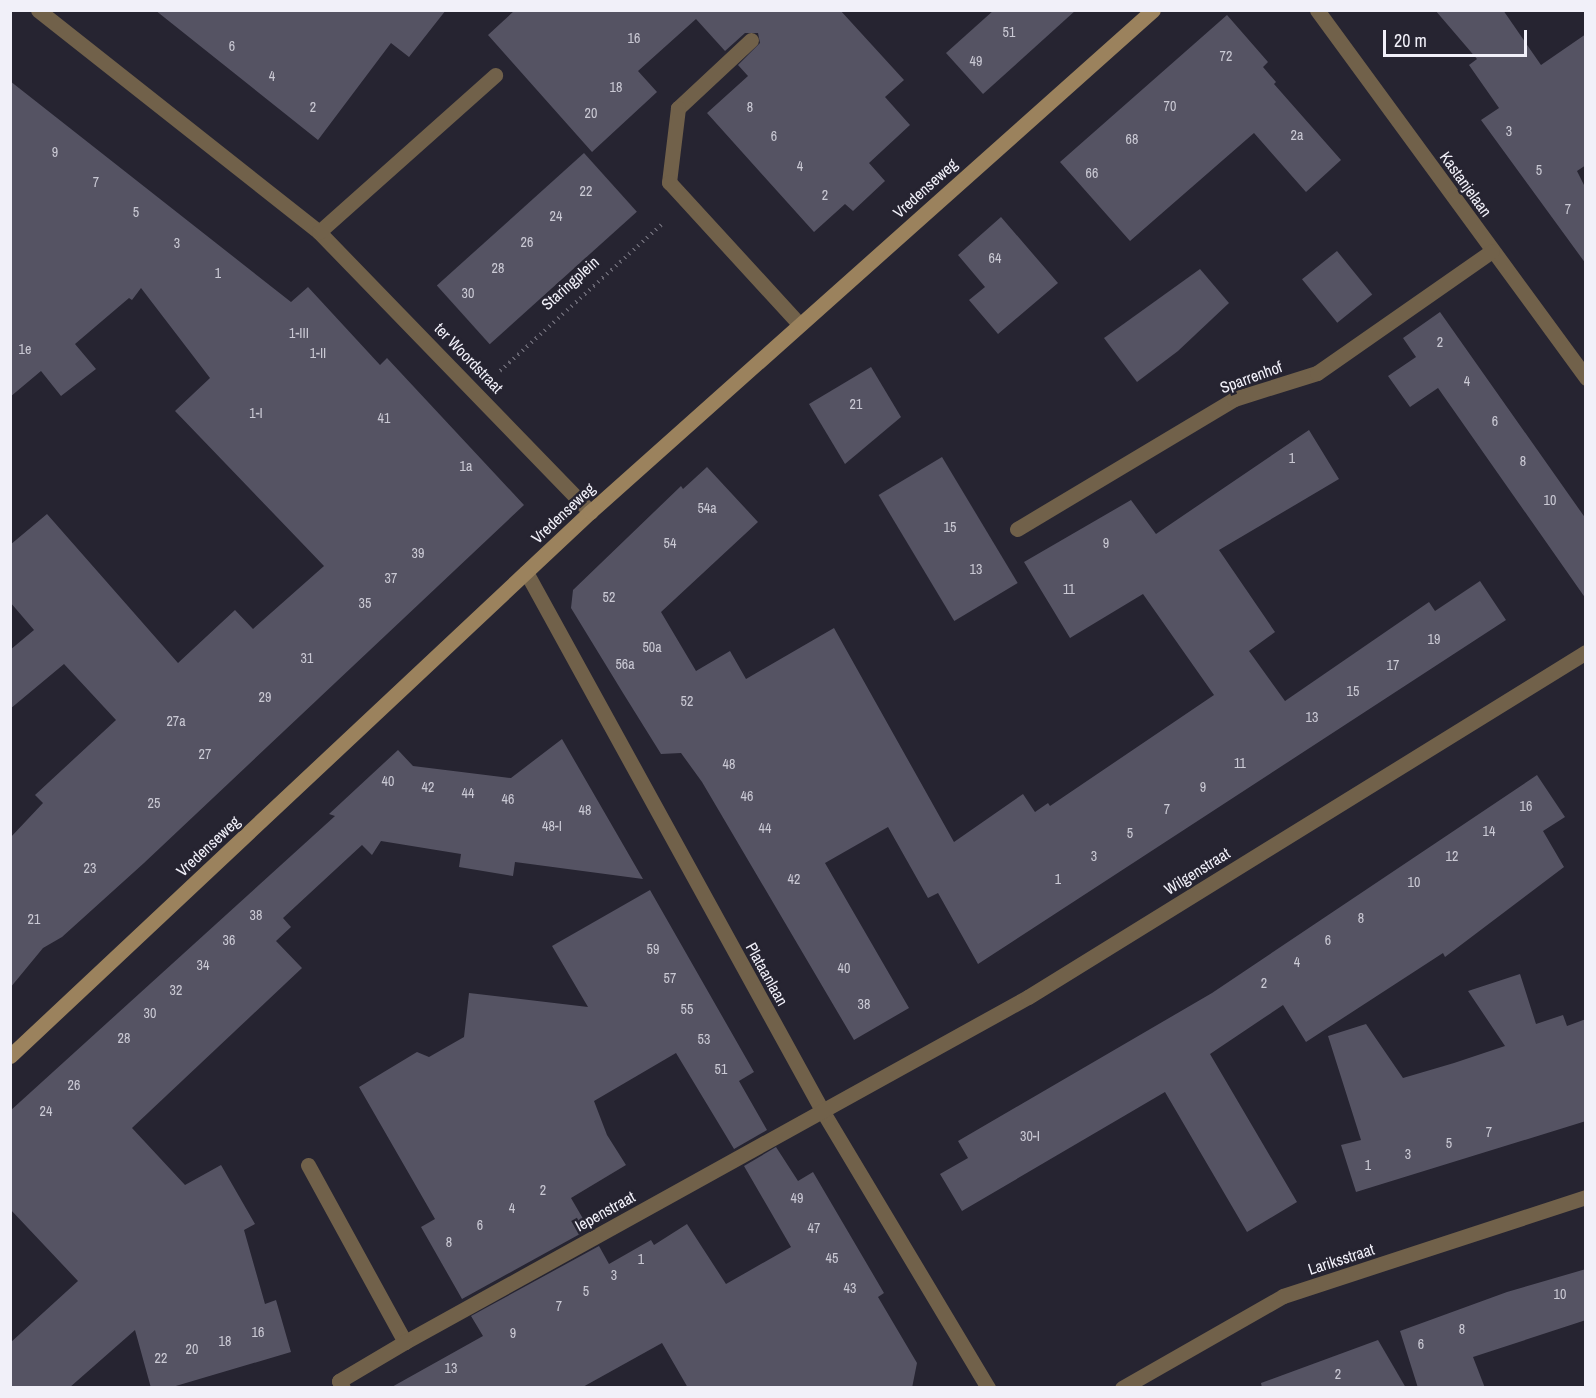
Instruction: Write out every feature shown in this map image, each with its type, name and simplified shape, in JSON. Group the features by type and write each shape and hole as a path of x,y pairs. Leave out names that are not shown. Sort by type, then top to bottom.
{"main road":[{"name":"Vredenseweg","path":"10,1056 590,512 1153,10"}],"street":[{"name":"ter Woordstraat","path":"38,10 319,232 477,392 590,512"},
{"name":"Kastanjelaan","path":"1317,10 1586,378"},
{"path":"751,40 678,108 669,182 799,324"},
{"path":"319,232 495,75"},
{"name":"Sparrenhof","path":"1017,529 1234,399 1317,373 1492,250"},
{"name":"Plataanlaan","path":"526,572 823,1112 988,1388"},
{"name":"Wilgenstraat","path":"823,1112 1028,997 1586,652"},
{"name":"Iepenstraat","path":"343,1388 339,1381 405,1342 823,1112"},
{"path":"308,1165 405,1342"},
{"name":"Lariksstraat","path":"1122,1388 1283,1296 1586,1197"}],"path":[{"name":"Staringplein","path":"477,392 687,201"}],"building":[{"path":"155,10 446,10 409,57 391,43 318,140"},
{"path":"515,10 840,10 904,80 885,97 910,125 869,163 885,181 853,211 845,204 814,232 707,113 748,76 738,65 760,43 758,33 745,33 725,51 696,19 638,71 657,92 592,152 488,35"},
{"path":"994,10 1076,10 983,94 946,53"},
{"path":"1435,10 1503,10 1541,65 1586,34 1586,165 1577,171 1586,189 1586,264 1481,120 1499,108 1469,65 1477,59"},
{"path":"1227,15 1268,62 1263,67 1276,82 1274,84 1341,160 1306,192 1254,133 1130,241 1060,162"},
{"path":"10,81 291,302 308,287 380,365 387,358 524,505 144,863 62,937 43,948 10,988 10,838 43,803 35,795 116,720 64,664 10,709 10,650 34,630 10,602 10,545 47,514 178,663 235,610 253,629 324,566 175,411 210,378 141,288 132,300 129,298 75,344 96,369 61,396 41,371 10,397"},
{"path":"584,153 637,212 490,344 437,285"},
{"path":"1001,217 1058,283 998,334 969,300 985,287 958,255"},
{"path":"1337,251 1372,295 1337,323 1302,279"},
{"path":"1200,269 1229,303 1178,351 1137,382 1104,338"},
{"path":"1440,312 1586,519 1586,599 1438,388 1410,407 1388,376 1416,357 1403,338"},
{"path":"871,367 901,417 845,464 809,404"},
{"path":"1309,430 1339,479 1219,550 1275,632 1249,651 1285,701 1429,602 1435,611 1480,581 1506,620 978,964 938,893 928,898 888,827 825,863 909,1008 854,1040 702,782 681,753 661,754 571,608 573,590 681,486 683,489 707,467 758,522 661,612 696,671 730,651 746,679 834,628 954,842 1023,794 1035,812 1048,803 1050,806 1214,695 1143,594 1070,638 1024,562 1131,500 1156,534"},
{"path":"942,457 1018,583 954,621 879,495"},
{"path":"562,739 643,879 515,862 513,876 459,867 461,854 381,841 372,855 362,845 283,918 291,927 276,941 302,968 132,1128 185,1185 221,1165 255,1224 244,1230 265,1304 276,1300 291,1352 169,1388 151,1388 135,1330 69,1388 10,1388 10,1343 78,1281 10,1209 10,1111 335,816 329,814 398,750 413,766 511,778"},
{"path":"1537,775 1565,817 1543,831 1564,867 1445,957 1443,953 1306,1042 1283,1005 1210,1054 1297,1202 1247,1232 1165,1092 962,1211 940,1174 968,1158 958,1141 1212,993"},
{"path":"650,890 754,1072 739,1081 767,1130 734,1149 676,1053 594,1101 607,1135 626,1165 571,1198 589,1229 462,1299 421,1227 435,1219 359,1087 417,1052 429,1057 464,1037 469,993 588,1007 552,946"},
{"path":"1520,974 1536,1024 1563,1015 1567,1026 1586,1019 1586,1121 1356,1192 1341,1145 1361,1140 1328,1036 1366,1024 1403,1078 1454,1063 1505,1046 1468,991"},
{"path":"776,1147 798,1181 813,1172 884,1293 878,1297 917,1363 912,1388 688,1388 662,1343 581,1388 390,1388 483,1336 471,1316 599,1246 609,1264 651,1240 654,1245 687,1224 726,1284 791,1247 744,1166"},
{"path":"1586,1269 1586,1320 1473,1357 1485,1388 1418,1388 1400,1331 1507,1292"},
{"path":"1378,1340 1406,1388 1262,1388 1261,1383"}]}
